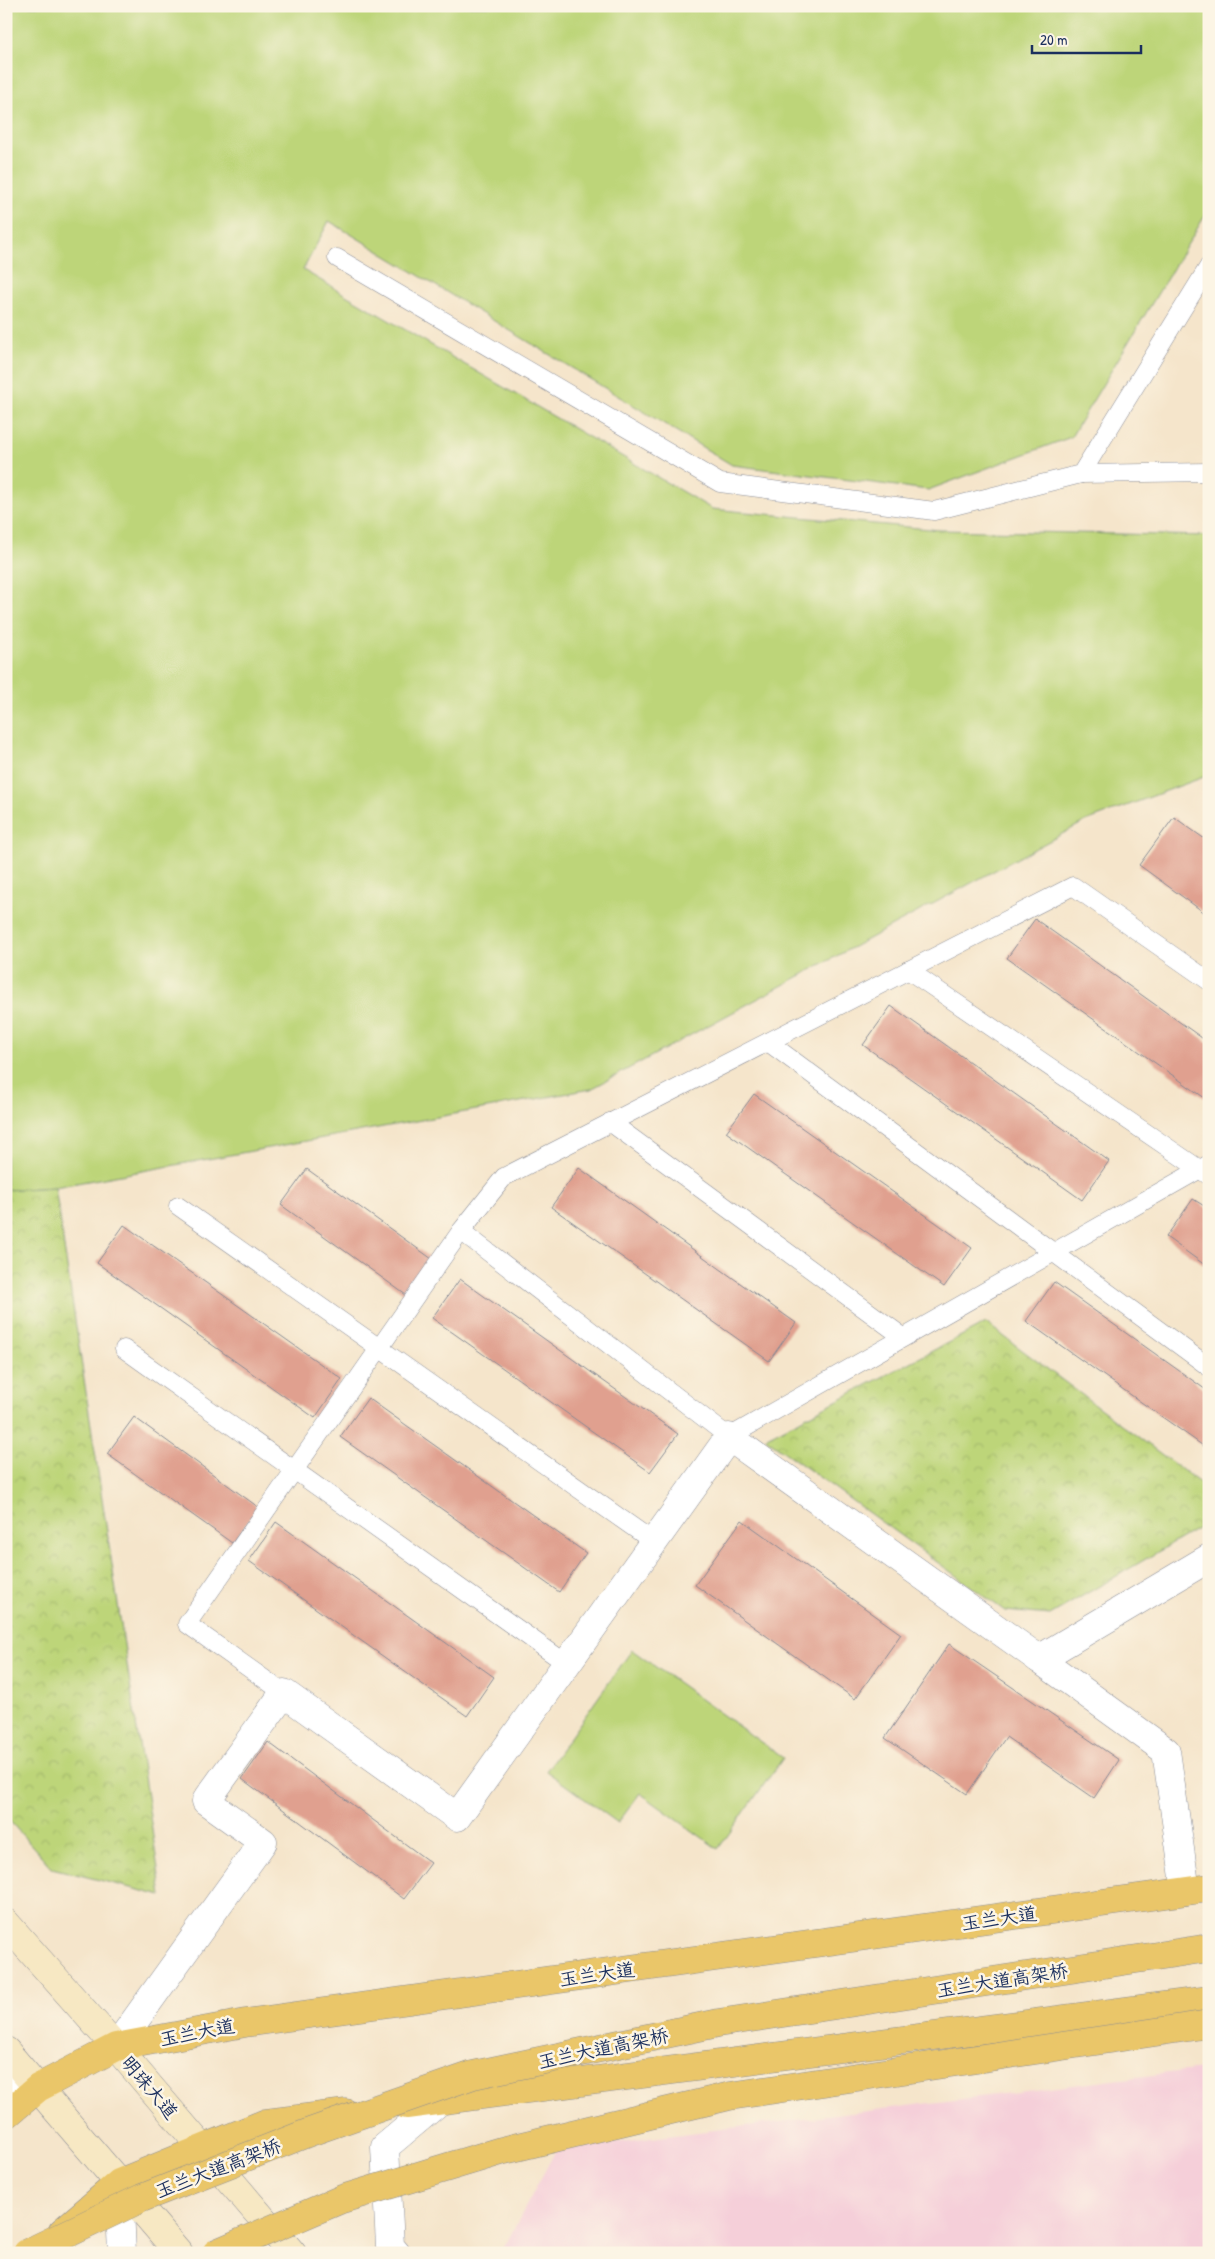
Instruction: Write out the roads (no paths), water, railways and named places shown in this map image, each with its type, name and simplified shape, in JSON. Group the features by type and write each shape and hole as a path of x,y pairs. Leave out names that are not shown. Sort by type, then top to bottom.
{"main road":[{"name":"玉兰大道","path":"6,2115 38,2088 116,2047 245,2023 1198,1890"},
{"name":"明珠大道","path":"6,1923 116,2047 292,2253"},
{"name":"玉兰大道高架桥","path":"27,2253 142,2198 310,2132 473,2075 718,2023 1209,1948"},
{"path":"38,2253 118,2183 266,2123 1209,2000"},
{"path":"216,2253 342,2199 501,2151 730,2096 1209,2024"},
{"path":"6,2051 179,2253"}],"street":[{"path":"116,2047 263,1842 206,1801 284,1693 457,1817 729,1437 1166,1751 1198,1890"},
{"path":"1039,1659 1209,1558"},
{"path":"6,2081 38,2088"},
{"path":"396,2253 390,2246 384,2147 441,2100"},
{"path":"118,2183 122,2253"}],"lane":[{"path":"337,258 720,483 934,511 1080,474 1209,472"},
{"path":"1080,474 1209,266"},
{"path":"284,1693 187,1624 461,1231 504,1176 1073,886 1209,981"},
{"path":"461,1231 729,1437 1053,1252 1206,1169 908,970"},
{"path":"768,1042 1209,1367"},
{"path":"610,1122 903,1337"},
{"path":"178,1206 654,1542"},
{"path":"124,1349 567,1664"}]}
